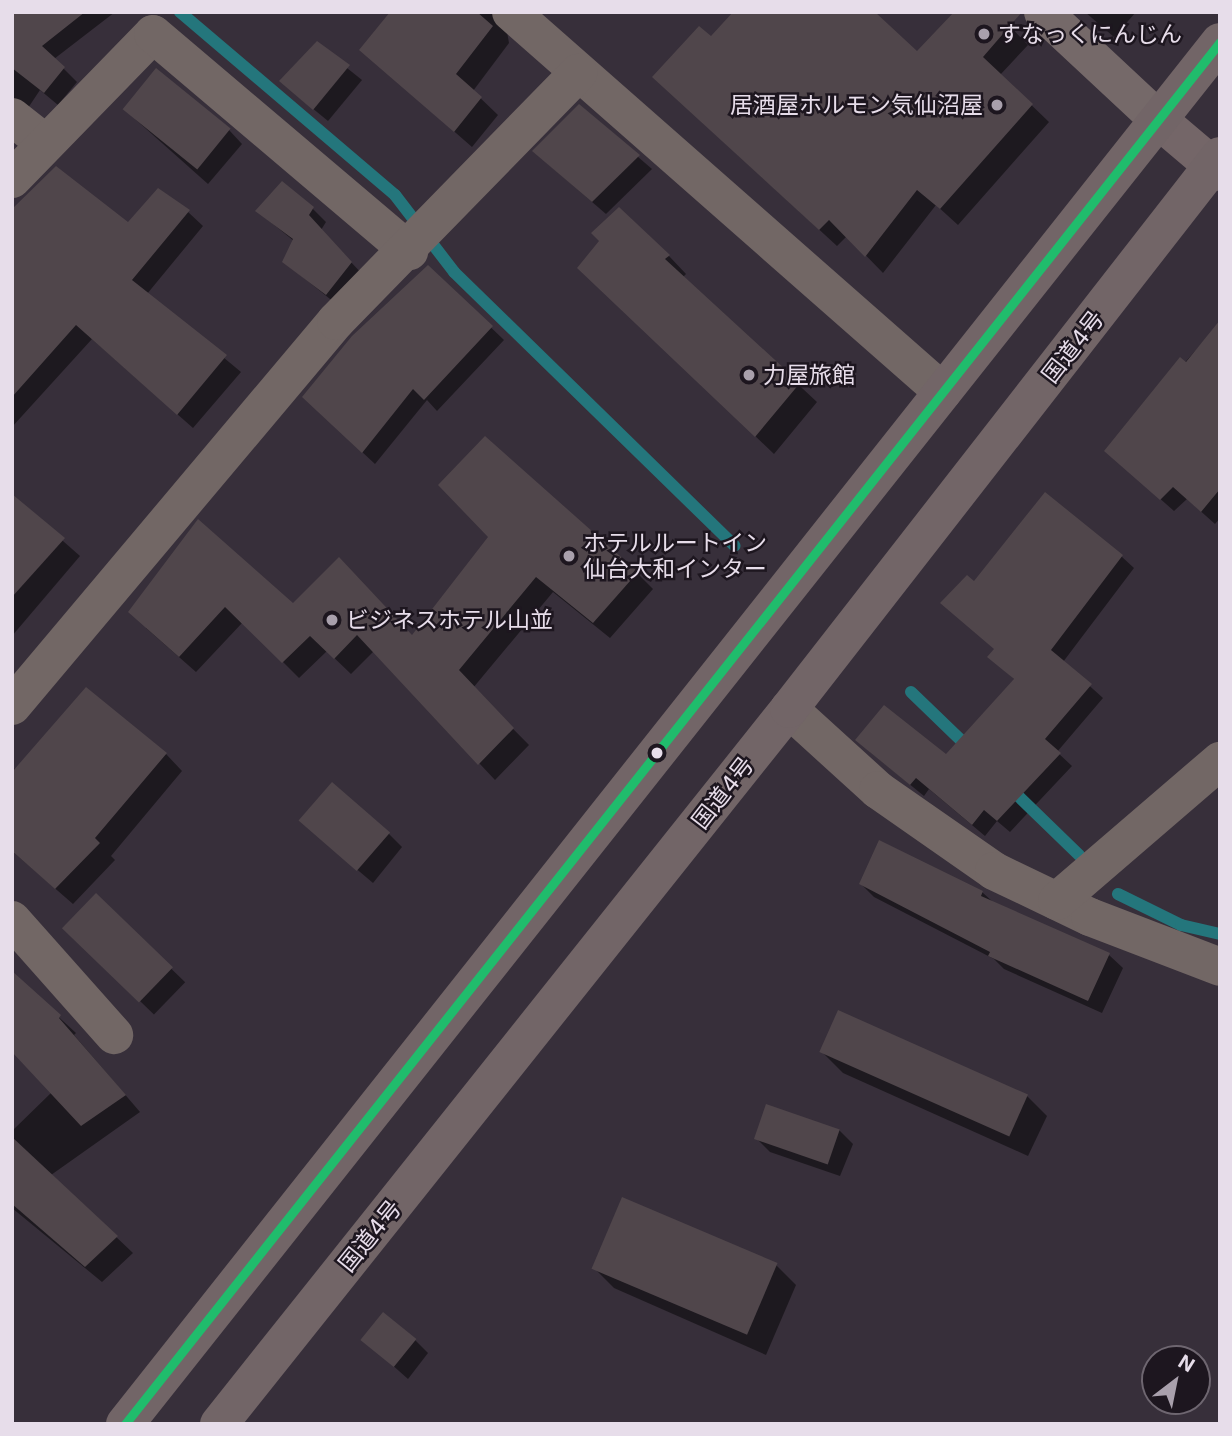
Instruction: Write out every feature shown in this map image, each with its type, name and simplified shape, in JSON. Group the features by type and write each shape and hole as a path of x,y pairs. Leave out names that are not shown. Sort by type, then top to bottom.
{"highway":[{"path":"125,1424 943,392 1161,122 1220,42"},
{"name":"国道4号","path":"219,1424 789,709 1217,165"}],"main road":[{"path":"1042,12 1161,122 1217,165"}],"street":[{"path":"511,12 943,392"},
{"path":"12,179 153,34 410,249"},
{"path":"12,706 336,321 410,249 578,73"},
{"path":"12,117 45,143"},
{"path":"789,709 878,790 994,871 1057,901 1220,967"},
{"path":"1057,901 1220,761"},
{"path":"12,920 114,1035"}],"building":[{"path":"12,12 85,12 42,46 65,67 44,93 12,68"},
{"path":"390,12 477,12 493,26 456,74 482,97 454,132 359,50"},
{"path":"733,12 875,12 917,51 954,12 1022,12 983,57 1033,104 940,209 917,190 865,257 829,220 819,230 652,77 699,26 711,36"},
{"path":"317,41 350,65 313,110 279,81"},
{"path":"156,68 231,128 197,170 123,109"},
{"path":"579,104 640,155 592,202 532,151"},
{"path":"56,166 128,222 158,188 190,210 132,280 227,355 177,415 76,325 12,397 12,209"},
{"path":"282,181 314,207 309,215 352,262 326,295 282,262 293,239 255,211"},
{"path":"619,207 670,255 665,259 800,383 755,437 577,268 599,241 591,233"},
{"path":"428,265 493,326 424,400 413,389 362,453 302,397 352,336"},
{"path":"1220,320 1220,489 1201,512 1173,487 1160,500 1104,451 1180,357 1186,362"},
{"path":"485,436 638,572 593,623 536,577 459,670 514,728 478,765 357,635 334,659 310,636 282,663 225,607 179,657 128,612 198,519 293,603 339,557 412,635 488,537 438,485"},
{"path":"1045,492 1123,555 1051,650 1092,684 1045,739 1061,753 997,821 984,810 972,825 916,778 910,785 855,740 884,705 946,754 1014,679 987,657 994,649 940,603 967,575 974,581"},
{"path":"12,494 65,538 12,597"},
{"path":"86,687 167,753 95,838 100,843 55,889 12,851 12,772"},
{"path":"332,782 390,833 357,871 299,820"},
{"path":"879,840 983,891 981,896 1110,953 1088,1001 988,956 990,952 859,884"},
{"path":"96,893 173,967 139,1003 62,928"},
{"path":"12,971 61,1015 59,1018 126,1095 81,1126 12,1052"},
{"path":"838,1010 1028,1095 1009,1137 819,1052"},
{"path":"766,1104 840,1129 828,1164 754,1139"},
{"path":"12,1137 118,1236 85,1267 12,1204"},
{"path":"622,1197 778,1263 747,1335 592,1269"},
{"path":"383,1312 416,1339 394,1367 360,1340"}],"waterway":[{"path":"180,12 395,195 454,272 735,546"},
{"path":"911,692 971,750"},
{"path":"1009,787 1079,855"},
{"path":"1118,894 1181,925 1220,934"}],"transit line":[{"path":"125,1424 1220,42"}],"place":[{"name":"すなっくにんじん","path":"984,34"},
{"name":"居酒屋ホルモン気仙沼屋","path":"997,105"},
{"name":"力屋旅館","path":"749,375"},
{"name":"ホテルルートイン 仙台大和インター","path":"569,556"},
{"name":"ビジネスホテル山並","path":"332,620"}]}
